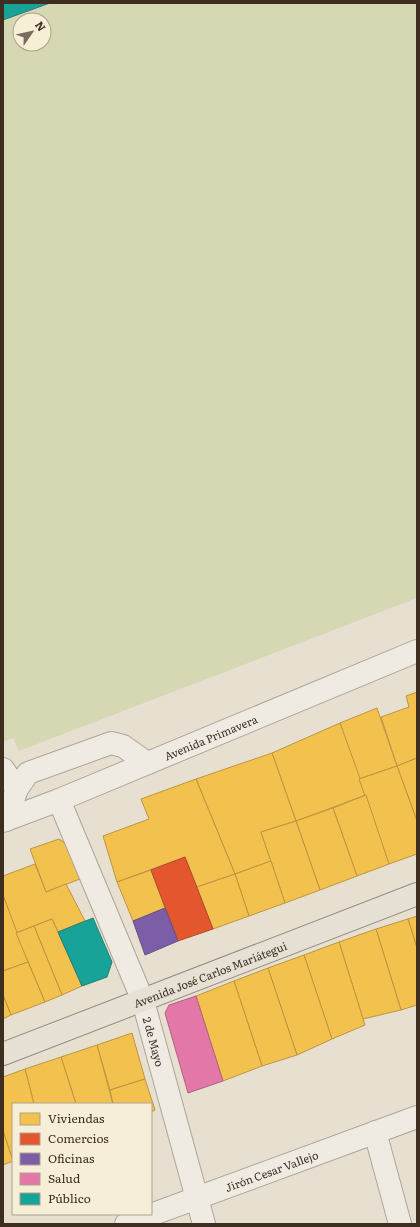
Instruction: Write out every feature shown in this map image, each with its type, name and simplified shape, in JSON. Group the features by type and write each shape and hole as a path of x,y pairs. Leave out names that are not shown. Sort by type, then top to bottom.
{"main road":[{"name":"Avenida José Carlos Mariátegui","path":"3,1054 417,894"}],"street":[{"name":"Avenida Primavera","path":"4,820 59,800 417,651"},
{"path":"4,820 17,789 28,773 111,743 123,746 147,763"},
{"path":"3,768 17,789"},
{"name":"2 de Mayo","path":"59,800 143,1001 204,1224"},
{"name":"Jirón Cesar Vallejo","path":"152,1214 417,1117"},
{"path":"376,1132 400,1224"},
{"name":"Jirón Cesar Vallejo","path":"126,1224 151,1215"}],"green space":[{"path":"3,3 417,3 417,598 19,751 13,738 3,742"}],"building: Viviendas":[{"path":"417,692 417,758 397,766 381,717 409,707 406,696"},
{"path":"377,708 397,766 359,779 340,723"},
{"path":"340,723 366,795 296,821 272,753"},
{"path":"272,753 296,821 261,832 271,861 235,874 196,779"},
{"path":"417,758 417,821 397,766"},
{"path":"397,766 417,821 417,854 389,864 359,779"},
{"path":"196,779 235,874 197,887 185,857 117,882 103,836 149,819 141,799"},
{"path":"366,795 389,864 357,876 333,808"},
{"path":"333,808 357,876 320,890 296,821"},
{"path":"296,821 320,890 285,903 261,832"},
{"path":"59,839 68,845 80,879 46,892 30,849"},
{"path":"271,861 285,903 249,916 235,874"},
{"path":"35,864 46,892 66,884 85,921 58,932 52,919 16,933 3,895 3,876"},
{"path":"151,870 165,908 133,921 117,882"},
{"path":"235,874 249,916 213,929 197,887"},
{"path":"3,895 28,962 3,971"},
{"path":"417,916 417,948 408,919"},
{"path":"52,919 82,986 62,995 34,926"},
{"path":"408,919 417,948 417,1005 401,1010 376,929"},
{"path":"34,926 62,995 45,1002 16,933"},
{"path":"376,929 401,1010 363,1019 339,942"},
{"path":"339,942 365,1025 332,1039 304,955"},
{"path":"304,955 332,1039 297,1055 268,968"},
{"path":"28,962 45,1002 11,1015 3,995 3,971"},
{"path":"268,968 297,1055 262,1066 234,981"},
{"path":"234,981 262,1066 223,1081 196,996"},
{"path":"3,995 11,1015 3,1019"},
{"path":"132,1033 145,1079 110,1090 97,1045"},
{"path":"97,1045 113,1103 76,1103 61,1057"},
{"path":"61,1057 76,1103 34,1103 25,1069"},
{"path":"25,1069 34,1103 12,1103 12,1158 3,1131 3,1077"},
{"path":"145,1079 155,1110 152,1112 152,1103 113,1103 110,1090"},
{"path":"3,1131 12,1161 3,1165"}],"building: Comercios":[{"path":"185,857 213,929 178,941 151,870"}],"building: Oficinas":[{"path":"165,908 178,941 145,955 133,921"}],"building: Salud":[{"path":"196,996 223,1081 188,1093 165,1013 169,1005"}],"building: Público":[{"path":"3,3 50,3 25,12 12,12 12,17 3,20"},
{"path":"93,918 112,962 107,977 82,986 58,932"}]}
